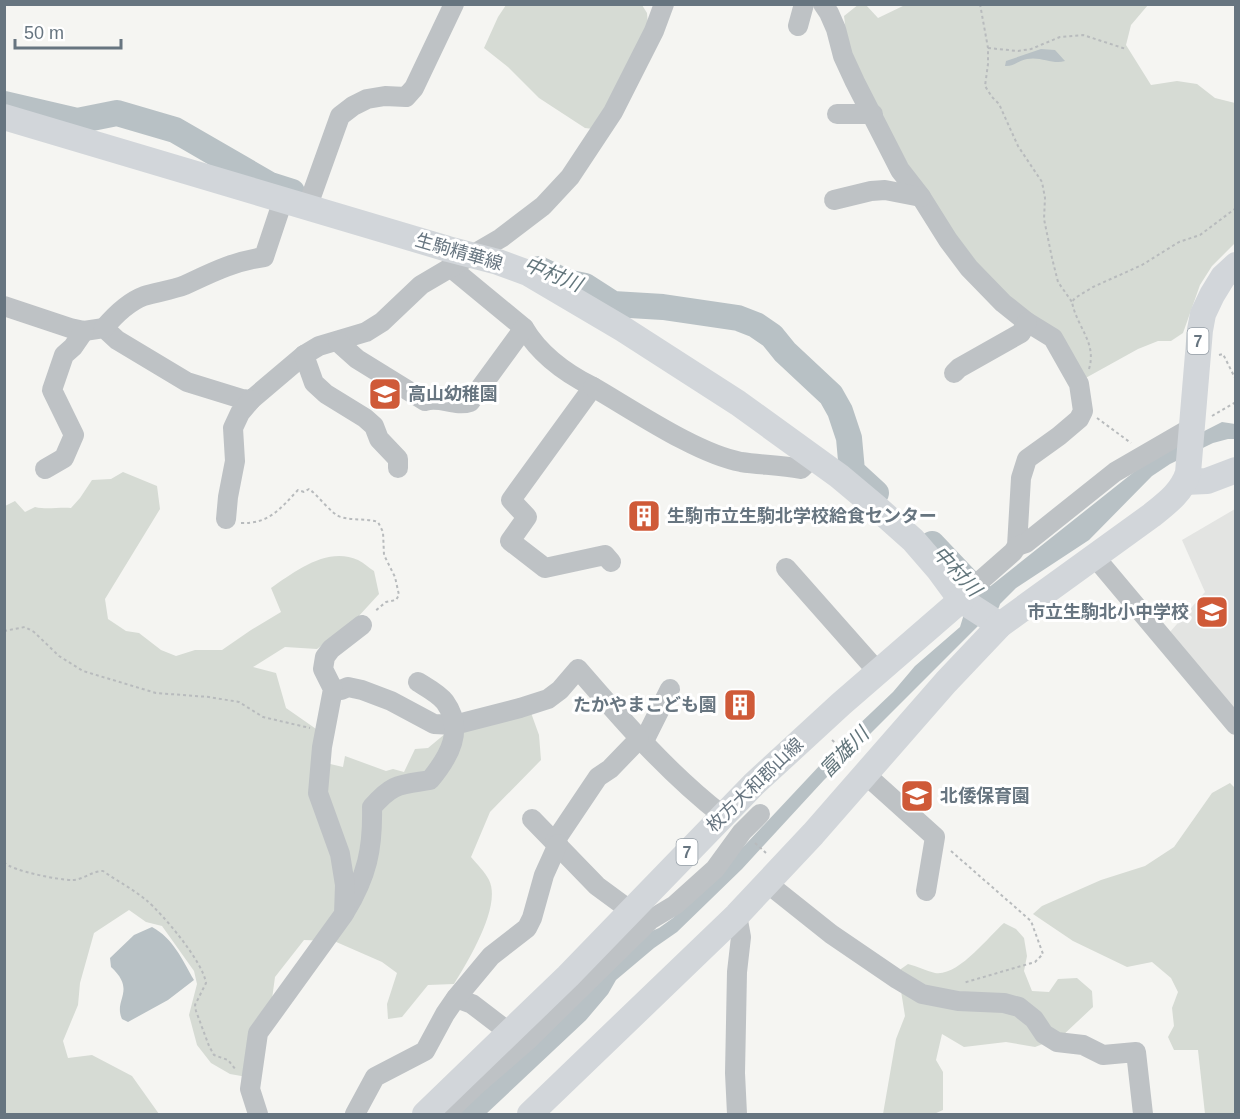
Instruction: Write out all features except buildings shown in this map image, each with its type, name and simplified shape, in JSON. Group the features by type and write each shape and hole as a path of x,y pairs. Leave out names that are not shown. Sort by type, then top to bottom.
{"main road":[{"name":"生駒精華線","path":"4,117 295,204 477,252 528,273 689,370 813,457 846,482 913,540 964,602"},
{"name":"7","path":"1186,477 1196,360 1203,314 1223,277 1236,265"},
{"path":"530,1114 737,915 767,883 861,768 946,682 996,622 1163,507 1175,496 1186,477 1207,481 1236,470"},
{"path":"964,602 996,622"},
{"name":"枚方大和郡山線","path":"425,1114 568,976 753,784 878,672 964,602"}],"street":[{"path":"4,306 84,331 104,328 114,316 142,297 183,285 241,260 264,256 295,204 340,116 352,106 367,99 385,96 406,97 414,88 454,4"},
{"path":"226,519 235,461 233,428 240,413 251,400 304,355 319,346 366,332 382,322 421,285 520,225 543,206 576,169 613,112 654,31 664,4"},
{"path":"798,26 804,4"},
{"path":"823,4 836,28 847,65 873,114 890,153 948,240 969,267 1003,303 1027,322 1053,338 1080,389 1083,411 1079,419 1027,459 1021,478 1017,546 980,581 964,602"},
{"path":"837,114 873,114"},
{"path":"834,200 885,190 921,197"},
{"path":"477,252 531,340 545,355 573,377 704,449 741,462 801,469 813,457"},
{"path":"954,373 1021,333 1027,322"},
{"path":"104,328 117,340 187,382 251,400"},
{"path":"338,342 357,359 425,401 431,399 462,405 470,402 524,328"},
{"path":"45,469 64,458 74,435 52,390 64,355 84,331"},
{"path":"304,355 314,383 326,394 374,426 380,439 398,459 398,468"},
{"path":"593,387 511,500 527,516 510,541 545,568 605,555 611,562"},
{"path":"1017,546 1026,543 1115,472 1191,428"},
{"path":"1094,556 1236,726"},
{"path":"786,568 878,672"},
{"path":"344,914 345,885 340,854 318,792 333,688 323,669 325,657 331,649 362,626"},
{"path":"333,688 341,690 348,687 362,690 391,701 434,724 454,725 512,711 548,699 560,690 578,669 641,741 704,801 722,815"},
{"path":"258,1114 250,1089 258,1033 344,914 360,887 373,835 372,807 385,792 395,785 430,780 442,765 452,746 454,725 444,701 418,682"},
{"path":"355,1114 375,1077 425,1051 456,998 491,956 527,927 532,918 556,842 598,777 641,741 670,689"},
{"path":"861,768 935,837 926,891"},
{"path":"446,1114 527,1041 650,920 675,905 715,869 742,832 760,814"},
{"path":"532,819 597,886 630,911"},
{"path":"767,883 831,934 922,994 958,1001 1004,1003 1019,1007 1034,1018 1044,1034 1057,1042 1083,1045 1103,1055 1136,1052 1143,1114"},
{"path":"737,915 741,937 737,972 735,1073 737,1114"},
{"path":"456,998 472,1004 510,1033"}],"path":[{"path":"980,4 988,48 985,86 999,104 1018,146 1042,182 1045,198 1044,219 1058,282 1072,302 1075,315 1092,349 1092,361 1080,389"},
{"path":"988,48 1018,51 1031,49 1060,37 1083,35 1126,49"},
{"path":"1072,302 1093,287 1142,265 1179,242 1200,235 1236,208"},
{"path":"1196,360 1223,354 1236,380"},
{"path":"1094,413 1097,418 1146,454"},
{"path":"226,519 233,522 254,523 281,509 298,490 304,492 309,489 340,517 359,520 367,518 378,522 383,532 384,555 395,577 399,595 396,600 386,602 381,606 362,626"},
{"path":"4,631 25,627 34,632 71,665 128,686 156,693 239,702 269,719 325,731"},
{"path":"824,734 861,768"},
{"path":"934,996 945,989 1035,962 1043,954 1031,921 935,837"},
{"path":"4,862 8,866 25,871 72,880 103,871 147,900 187,947 203,970 206,983 195,1005 209,1046 214,1055 228,1060 250,1089"}],"shaded area":[{"path":"859,4 866,5 878,18 905,5 1148,5 1131,25 1126,45 1151,85 1177,81 1197,84 1215,98 1235,103 1235,243 1212,266 1200,285 1183,333 1171,341 1158,341 1138,349 1082,380 988,281 923,192 849,56 844,16"},
{"path":"506,5 642,5 647,13 648,25 593,129 585,128 539,98 508,67 484,48"},
{"path":"123,472 157,486 160,509 105,599 108,619 126,631 139,633 161,650 176,656 195,650 222,650 281,612 271,588 312,562 335,556 347,556 358,560 374,571 379,594 357,618 317,649 285,647 253,667 276,673 286,708 319,731 326,763 343,767 345,756 386,771 393,769 404,772 415,749 428,748 446,733 530,710 539,735 541,760 490,812 471,857 489,880 492,891 491,904 482,933 454,984 428,985 402,1017 388,1019 387,1004 397,973 382,962 334,941 304,940 275,977 272,999 254,1022 247,1077 230,1074 211,1063 197,1045 189,1015 197,984 194,971 162,926 146,922 129,910 94,933 80,983 78,1005 63,1041 68,1058 92,1055 132,1076 159,1114 5,1114 5,506 15,501 25,512 35,507 71,508 92,480 111,479"},
{"name":"市立生駒北小中学校","path":"1235,509 1235,710 1170,632 1205,592 1182,540"},
{"path":"1230,783 1236,789 1235,1114 1205,1114 1198,1050 1174,1050 1168,1037 1174,1026 1172,1008 1178,992 1171,978 1152,962 1127,967 1073,941 1033,914 1042,906 1101,880 1145,866 1174,847 1212,793"},
{"path":"1004,923 1016,929 1024,938 1027,956 1024,971 1032,991 1049,992 1058,979 1077,978 1092,991 1093,1007 1061,1037 1035,1047 1006,1042 964,1047 942,1034 936,1060 943,1072 943,1110 934,1114 883,1114 896,1039 905,1016 901,991 901,969 908,964 935,973 944,973 953,969"}],"water":[{"path":"1041,49 1055,50 1065,61 1056,62 1032,58 1005,66 1006,61"},
{"name":"富雄川","path":"1222,422 1235,424 1235,439 1213,443 1170,464 1152,476 1089,540 1016,588 824,780 742,869 677,932 616,980 608,994 586,1020 486,1114 456,1114 638,937 659,928 673,918 852,731 893,692 915,666 960,627 964,614 973,600 1134,472 1173,447"},
{"path":"152,927 172,944 194,980 168,1000 128,1022 122,1019 120,1012 124,989 119,975 111,967 110,958 134,935"}],"waterway":[{"name":"中村川","path":"4,104 77,121 117,113 175,130 270,185 292,192"},
{"name":"中村川","path":"539,269 566,282 585,286 613,304 663,307 738,318 756,325 772,336 785,352 831,395 840,411 849,438 852,471 876,493"},
{"name":"中村川","path":"932,544 987,602"}],"place":[{"name":"高山幼稚園","path":"385,394"},
{"name":"生駒市立生駒北学校給食センター","path":"644,516"},
{"name":"市立生駒北小中学校","path":"1212,612"},
{"name":"たかやまこども園","path":"740,705"},
{"name":"北倭保育園","path":"917,796"}]}
